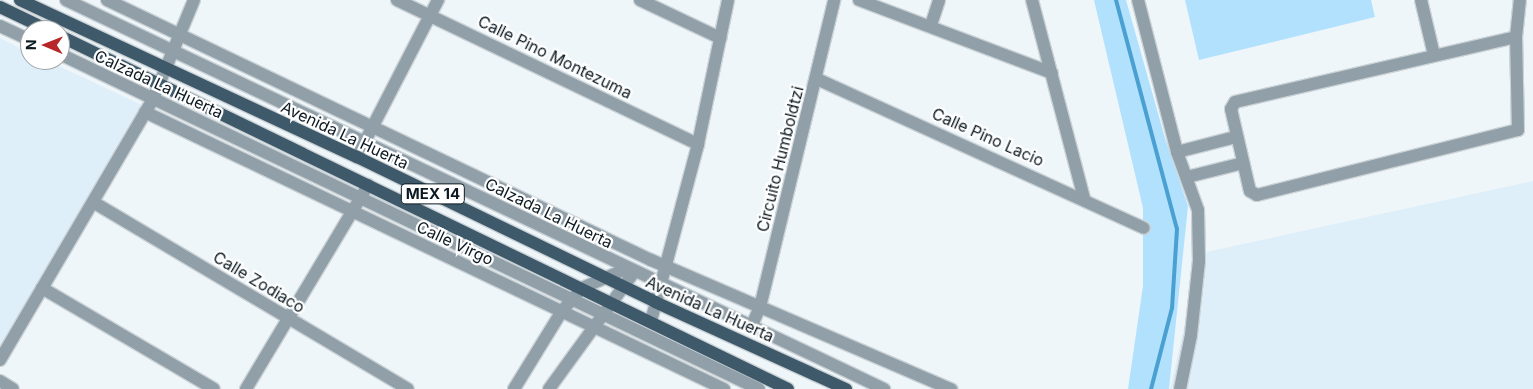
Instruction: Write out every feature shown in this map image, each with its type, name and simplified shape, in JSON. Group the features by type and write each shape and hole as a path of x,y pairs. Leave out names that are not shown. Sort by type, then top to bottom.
{"main road":[{"name":"Avenida La Huerta","path":"20,0 165,70 357,157 655,302 846,389"},
{"path":"0,7 27,20"},
{"name":"MEX 14","path":"70,41 611,301 788,389"}],"street":[{"name":"Calzada La Huerta","path":"66,0 173,49 660,285 752,325 884,389"},
{"name":"Calzada La Huerta","path":"107,0 372,124 664,265 951,389"},
{"path":"0,360 153,98 178,34 194,0"},
{"name":"Calle Pino Montezuma","path":"397,0 698,144"},
{"path":"357,157 372,124 438,0"},
{"path":"640,0 720,38"},
{"path":"651,321 664,265 698,144 728,0"},
{"name":"Circuito Humboldtzi","path":"752,325 760,307 817,78 834,0"},
{"path":"859,0 1052,72"},
{"path":"930,25 939,0"},
{"path":"1032,0 1084,198"},
{"path":"1138,0 1177,152 1198,210 1199,261 1191,335 1180,389"},
{"path":"1421,0 1434,55"},
{"path":"1516,37 1434,55 1231,105 1236,137 1250,191 1257,196 1518,130 1516,37 1520,0"},
{"path":"0,26 20,35"},
{"name":"Calzada La Huerta","path":"70,59 758,389"},
{"name":"Calle Pino Lacio","path":"817,78 1084,198 1144,228"},
{"name":"Calle Virgo","path":"145,112 724,389"},
{"path":"1177,152 1236,137"},
{"path":"1187,177 1243,163"},
{"path":"246,389 368,185"},
{"name":"Calle Zodiaco","path":"93,202 408,389"},
{"path":"514,389 562,311 582,288 602,277 630,270"},
{"path":"549,389 622,286 630,270"},
{"path":"42,288 214,389"},
{"path":"0,382 13,389"}],"shaded area":[{"path":"1094,0 1126,0 1165,138 1188,206 1169,389 1128,389 1143,286 1143,208"},
{"path":"1185,0 1371,0 1375,17 1199,60"},
{"path":"0,38 20,48 20,70 67,70 144,106 0,348"},
{"path":"1533,181 1533,389 1170,389 1187,314 1192,255"}],"waterway":[{"path":"1116,0 1177,229 1172,308 1151,389"}]}
